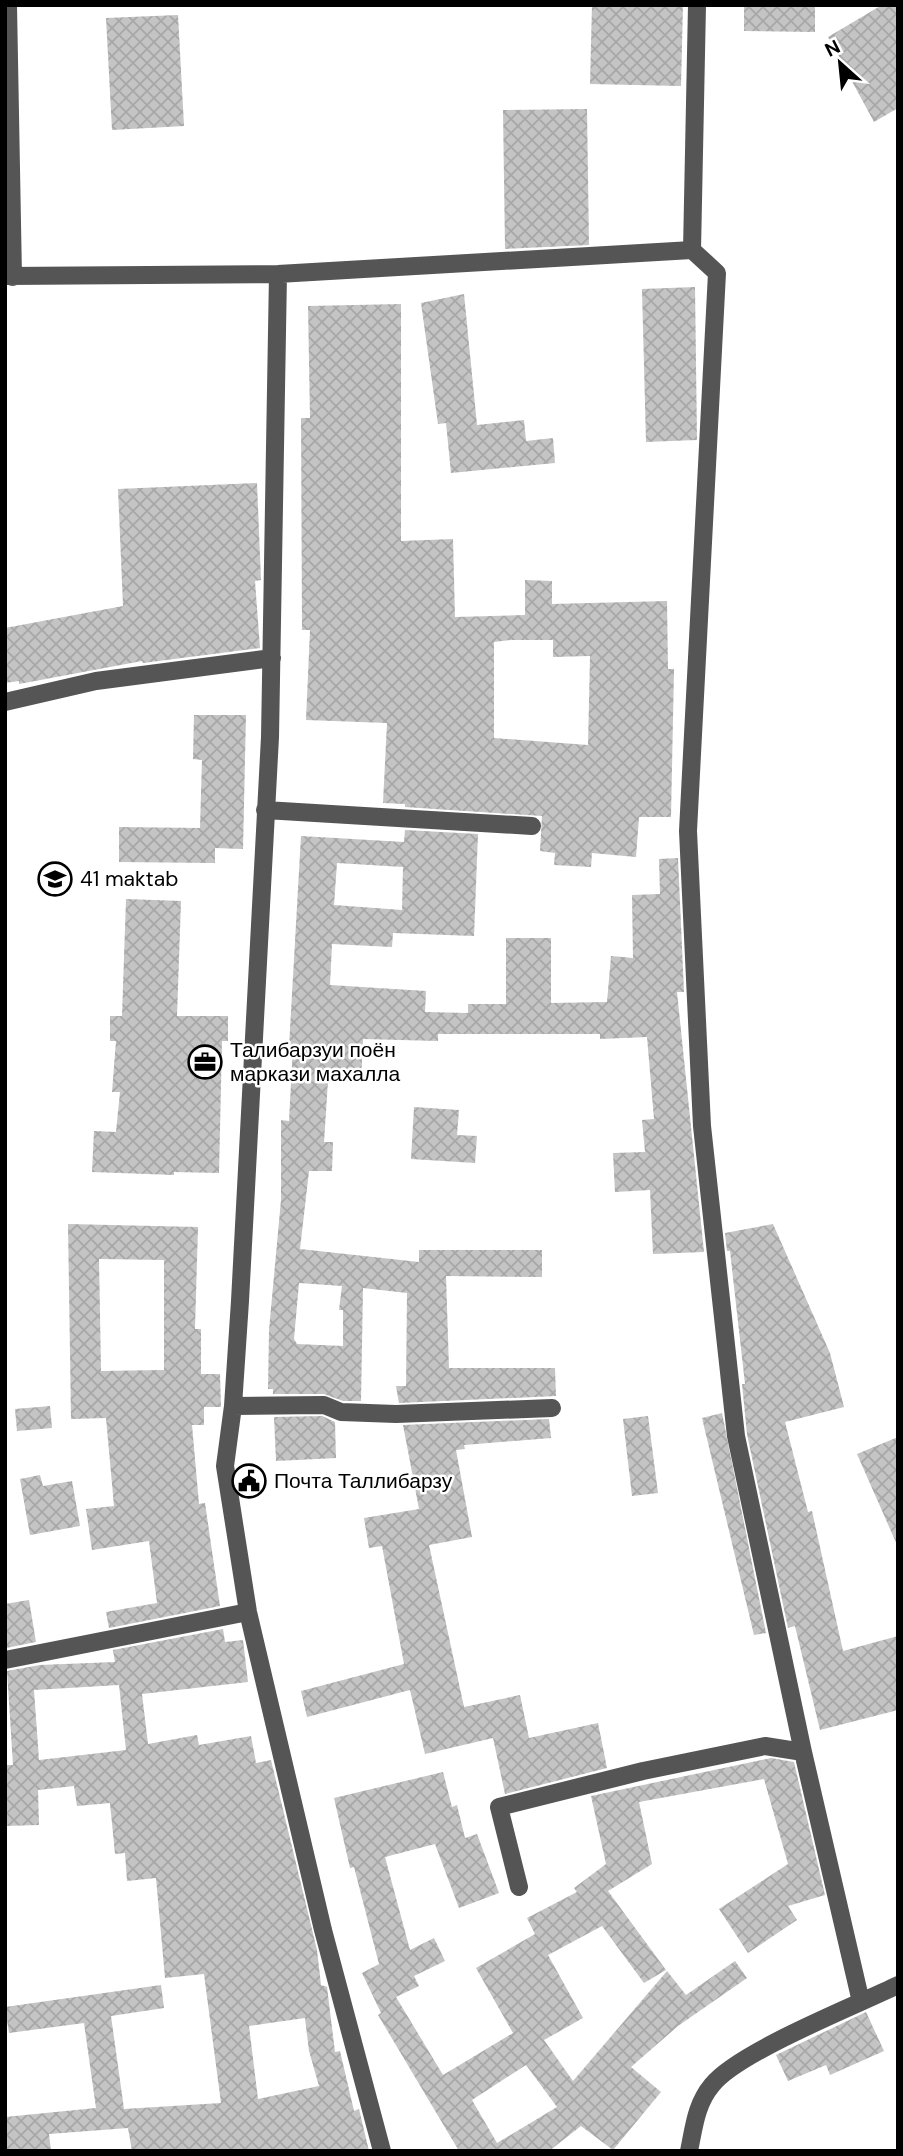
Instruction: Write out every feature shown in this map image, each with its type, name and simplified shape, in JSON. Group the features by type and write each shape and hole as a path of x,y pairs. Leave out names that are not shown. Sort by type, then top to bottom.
{"street":[{"path":"8,5 9,277 278,274 692,250 717,273 688,831 702,1126 736,1436 803,1752 862,2002"},
{"path":"692,250 697,5"},
{"path":"278,274 272,658 233,1406 225,1466 248,1612 323,1930 382,2151"},
{"path":"5,702 96,681 272,658"},
{"path":"265,810 532,825"},
{"path":"233,1406 324,1405 341,1412 396,1413 552,1408"},
{"path":"5,1660 248,1612"},
{"path":"519,1887 499,1807 643,1771 765,1746 803,1752"},
{"path":"689,2151 697,2109 712,2084 739,2062 898,1985"}],"building":[{"path":"592,5 683,5 681,86 590,84"},
{"path":"744,5 815,5 815,32 744,31"},
{"path":"882,5 898,5 898,108 874,122 828,37"},
{"path":"178,15 184,126 112,130 106,18"},
{"path":"587,109 589,245 505,249 503,110"},
{"path":"695,287 697,440 646,442 642,289"},
{"path":"464,294 477,425 524,420 526,441 553,438 555,463 451,473 446,423 438,424 421,303"},
{"path":"401,304 401,541 453,539 455,617 525,615 525,580 552,581 552,604 667,601 668,669 674,669 671,817 639,817 636,857 592,853 591,867 554,865 555,853 540,851 542,816 405,807 405,804 383,803 387,723 306,720 310,630 302,630 301,418 310,418 308,306","holes":["553,640 553,657 590,656 588,745 494,738 494,642"]},
{"path":"257,483 261,580 255,581 260,648 142,661 19,684 19,681 5,683 5,628 123,606 118,489"},
{"path":"194,715 246,715 243,849 215,848 215,863 119,862 119,827 200,828 202,760 193,759"},
{"path":"405,830 478,834 474,936 393,933 392,947 332,944 330,985 426,991 425,1012 468,1013 468,1004 506,1004 506,938 551,938 551,1003 607,1002 611,956 633,958 632,895 660,894 659,859 678,858 684,992 677,992 704,1252 653,1254 650,1190 615,1192 613,1153 645,1152 642,1120 654,1119 647,1037 600,1039 600,1034 438,1034 438,1041 363,1039 361,1082 328,1081 324,1142 333,1142 332,1171 309,1171 300,1249 419,1262 419,1250 542,1250 542,1277 446,1276 449,1368 555,1368 556,1396 399,1403 396,1386 406,1386 407,1293 363,1288 361,1401 343,1401 324,1394 273,1394 273,1389 268,1389 269,1330 281,1200 281,1120 289,1121 293,1047 289,1047 301,836 404,842","holes":["337,863 403,867 402,910 334,905","299,1283 342,1286 339,1310 343,1310 343,1346 297,1344 294,1339"]},
{"path":"126,899 181,901 177,1016 228,1016 228,1041 222,1041 219,1173 174,1172 174,1175 92,1172 94,1131 116,1132 120,1092 112,1092 116,1041 110,1041 110,1016 122,1016"},
{"path":"414,1107 459,1110 457,1135 477,1136 475,1163 411,1159"},
{"path":"68,1224 198,1227 195,1329 201,1329 201,1374 220,1374 221,1407 204,1407 204,1425 192,1425 199,1504 205,1503 220,1606 109,1628 106,1612 157,1603 149,1541 92,1550 86,1509 114,1506 106,1418 71,1419","holes":["99,1259 164,1260 164,1370 101,1371"]},
{"path":"773,1224 830,1353 844,1407 785,1422 808,1512 812,1511 843,1651 898,1636 898,1710 820,1730 795,1626 788,1628 747,1434 742,1384 745,1384 730,1251 727,1251 725,1233"},
{"path":"50,1406 52,1428 17,1431 15,1409"},
{"path":"722,1413 766,1633 754,1635 702,1418"},
{"path":"322,1416 335,1422 336,1458 276,1461 274,1417"},
{"path":"648,1416 658,1493 632,1496 623,1419"},
{"path":"549,1419 551,1438 464,1445 465,1449 456,1450 472,1537 429,1545 464,1707 520,1695 529,1738 598,1723 607,1768 505,1794 493,1738 425,1754 410,1690 307,1717 301,1691 404,1664 382,1546 369,1548 364,1518 419,1509 403,1425"},
{"path":"898,1437 898,1547 857,1454"},
{"path":"40,1475 43,1486 72,1481 80,1526 30,1535 20,1479"},
{"path":"29,1600 36,1642 6,1648 5,1604"},
{"path":"223,1629 225,1642 243,1640 248,1682 142,1694 148,1744 197,1735 199,1745 251,1736 256,1763 271,1760 317,1950 321,1985 327,1987 335,2052 340,2051 354,2111 359,2109 369,2151 132,2151 128,2128 49,2134 51,2151 5,2151 5,2117 96,2108 84,2023 9,2033 5,2007 161,1985 164,2008 111,2016 124,2109 221,2103 204,1974 165,1978 156,1878 127,1881 125,1853 115,1854 110,1803 77,1806 74,1786 38,1790 39,1825 5,1826 5,1765 13,1765 7,1671 40,1665 115,1662 113,1650","holes":["119,1685 126,1750 39,1760 34,1690","305,2018 309,2051 319,2086 258,2099 249,2026"]},
{"path":"771,1758 794,1762 825,1895 788,1906 797,1920 748,1953 719,1909 788,1864 764,1779 639,1802 652,1864 608,1891 666,1970 644,1983 602,1926 548,1955 583,2018 544,2040 573,2081 667,1971 686,1995 735,1961 747,1978 678,2026 631,2067 661,2092 613,2150 581,2126 549,2151 459,2151 378,2015 381,2013 362,1973 379,1964 354,1867 350,1868 334,1798 443,1772 452,1807 457,1805 465,1838 477,1834 499,1893 459,1908 435,1844 385,1857 410,1950 434,1938 445,1961 414,1976 419,1986 396,1997 443,2075 513,2033 476,1968 535,1934 527,1918 577,1892 574,1888 606,1864 591,1796","holes":["526,2065 557,2107 497,2143 472,2100"]},
{"path":"866,2012 884,2051 830,2075 826,2065 788,2081 776,2055"}],"place":[{"name":"41 maktab","path":"55,879"},
{"name":"Талибарзуи поён маркази махалла","path":"205,1062"},
{"name":"Почта Таллибарзу","path":"249,1481"}]}
